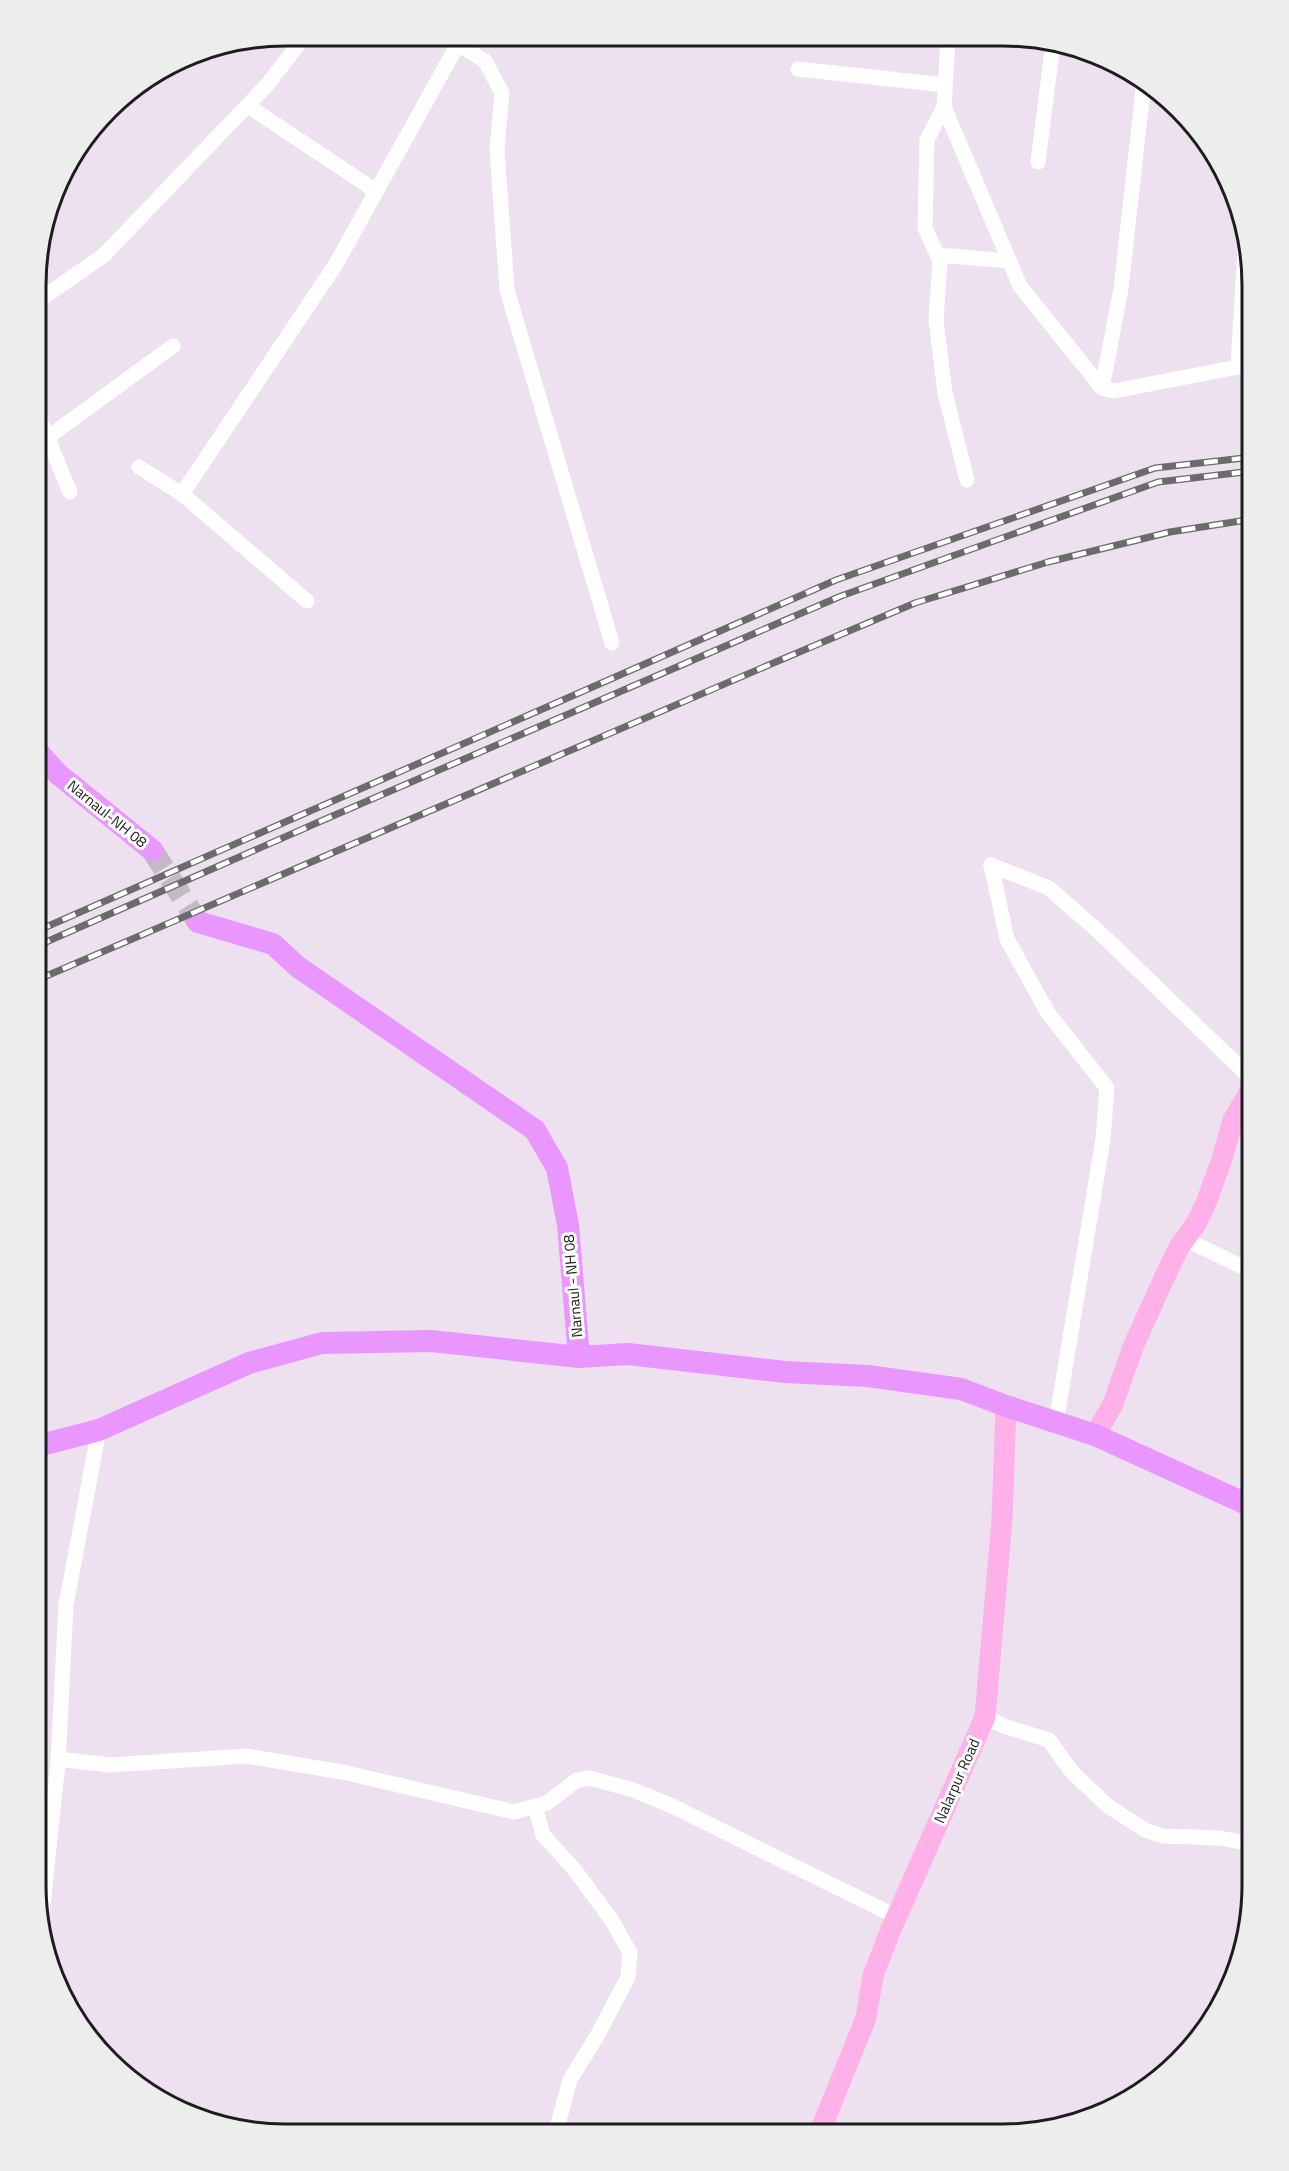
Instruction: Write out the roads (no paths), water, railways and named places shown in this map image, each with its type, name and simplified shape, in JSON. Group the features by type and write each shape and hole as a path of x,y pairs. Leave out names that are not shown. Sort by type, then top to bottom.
{"main road":[{"name":"Narnaul-NH 08","path":"46,760 58,774 152,850"},
{"name":"Narnaul - NH 08","path":"46,1444 99,1430 249,1363 322,1343 431,1341 579,1357 568,1225 557,1168 535,1130 298,967 273,944 198,922"},
{"path":"579,1357 628,1353 785,1372 868,1376 961,1389 1095,1435 1242,1502"}],"street":[{"path":"46,295 104,255 267,86 297,46"},
{"path":"182,494 336,264 376,191 449,46"},
{"path":"461,46 485,61 502,93 497,150 507,290 612,643"},
{"path":"947,46 944,107 927,140 925,228 940,261 936,320 945,393 967,480"},
{"path":"1038,162 1052,52"},
{"path":"798,69 945,85"},
{"path":"1102,388 1121,289 1143,92"},
{"path":"248,106 376,191"},
{"path":"944,107 1020,286 1102,388 1114,391 1242,367"},
{"path":"937,255 1010,261"},
{"path":"70,492 47,438 173,346"},
{"path":"138,467 182,494 307,601"},
{"path":"1056,1423 1103,1139 1107,1088 1048,1013 1007,939 991,865 1049,888 1098,931 1242,1069"},
{"path":"1095,1435 1113,1404 1133,1347 1166,1274 1206,1203 1233,1120 1242,1105"},
{"path":"1185,1239 1242,1267"},
{"name":"Nalarpur Road","path":"823,2124 866,2018 873,1976 984,1717 1002,1520 1006,1406"},
{"path":"46,1876 58,1763 66,1605 99,1430"},
{"path":"984,1717 1048,1740 1072,1772 1108,1806 1145,1830 1162,1836 1221,1838 1242,1842"},
{"path":"58,1763 66,1760 110,1765 247,1756 347,1773 514,1812 547,1803 578,1780 590,1778 633,1790 681,1810 897,1917"},
{"path":"535,1806 543,1835 574,1869 613,1922 630,1953 628,1977 597,2036 570,2080 558,2124"}],"tunnel":[{"path":"152,850 198,922"}],"railway":[{"path":"46,927 836,580 1155,468 1242,458"},
{"path":"46,942 841,596 1158,482 1242,472"},
{"path":"46,976 915,603 1048,562 1170,532 1242,521"}]}
